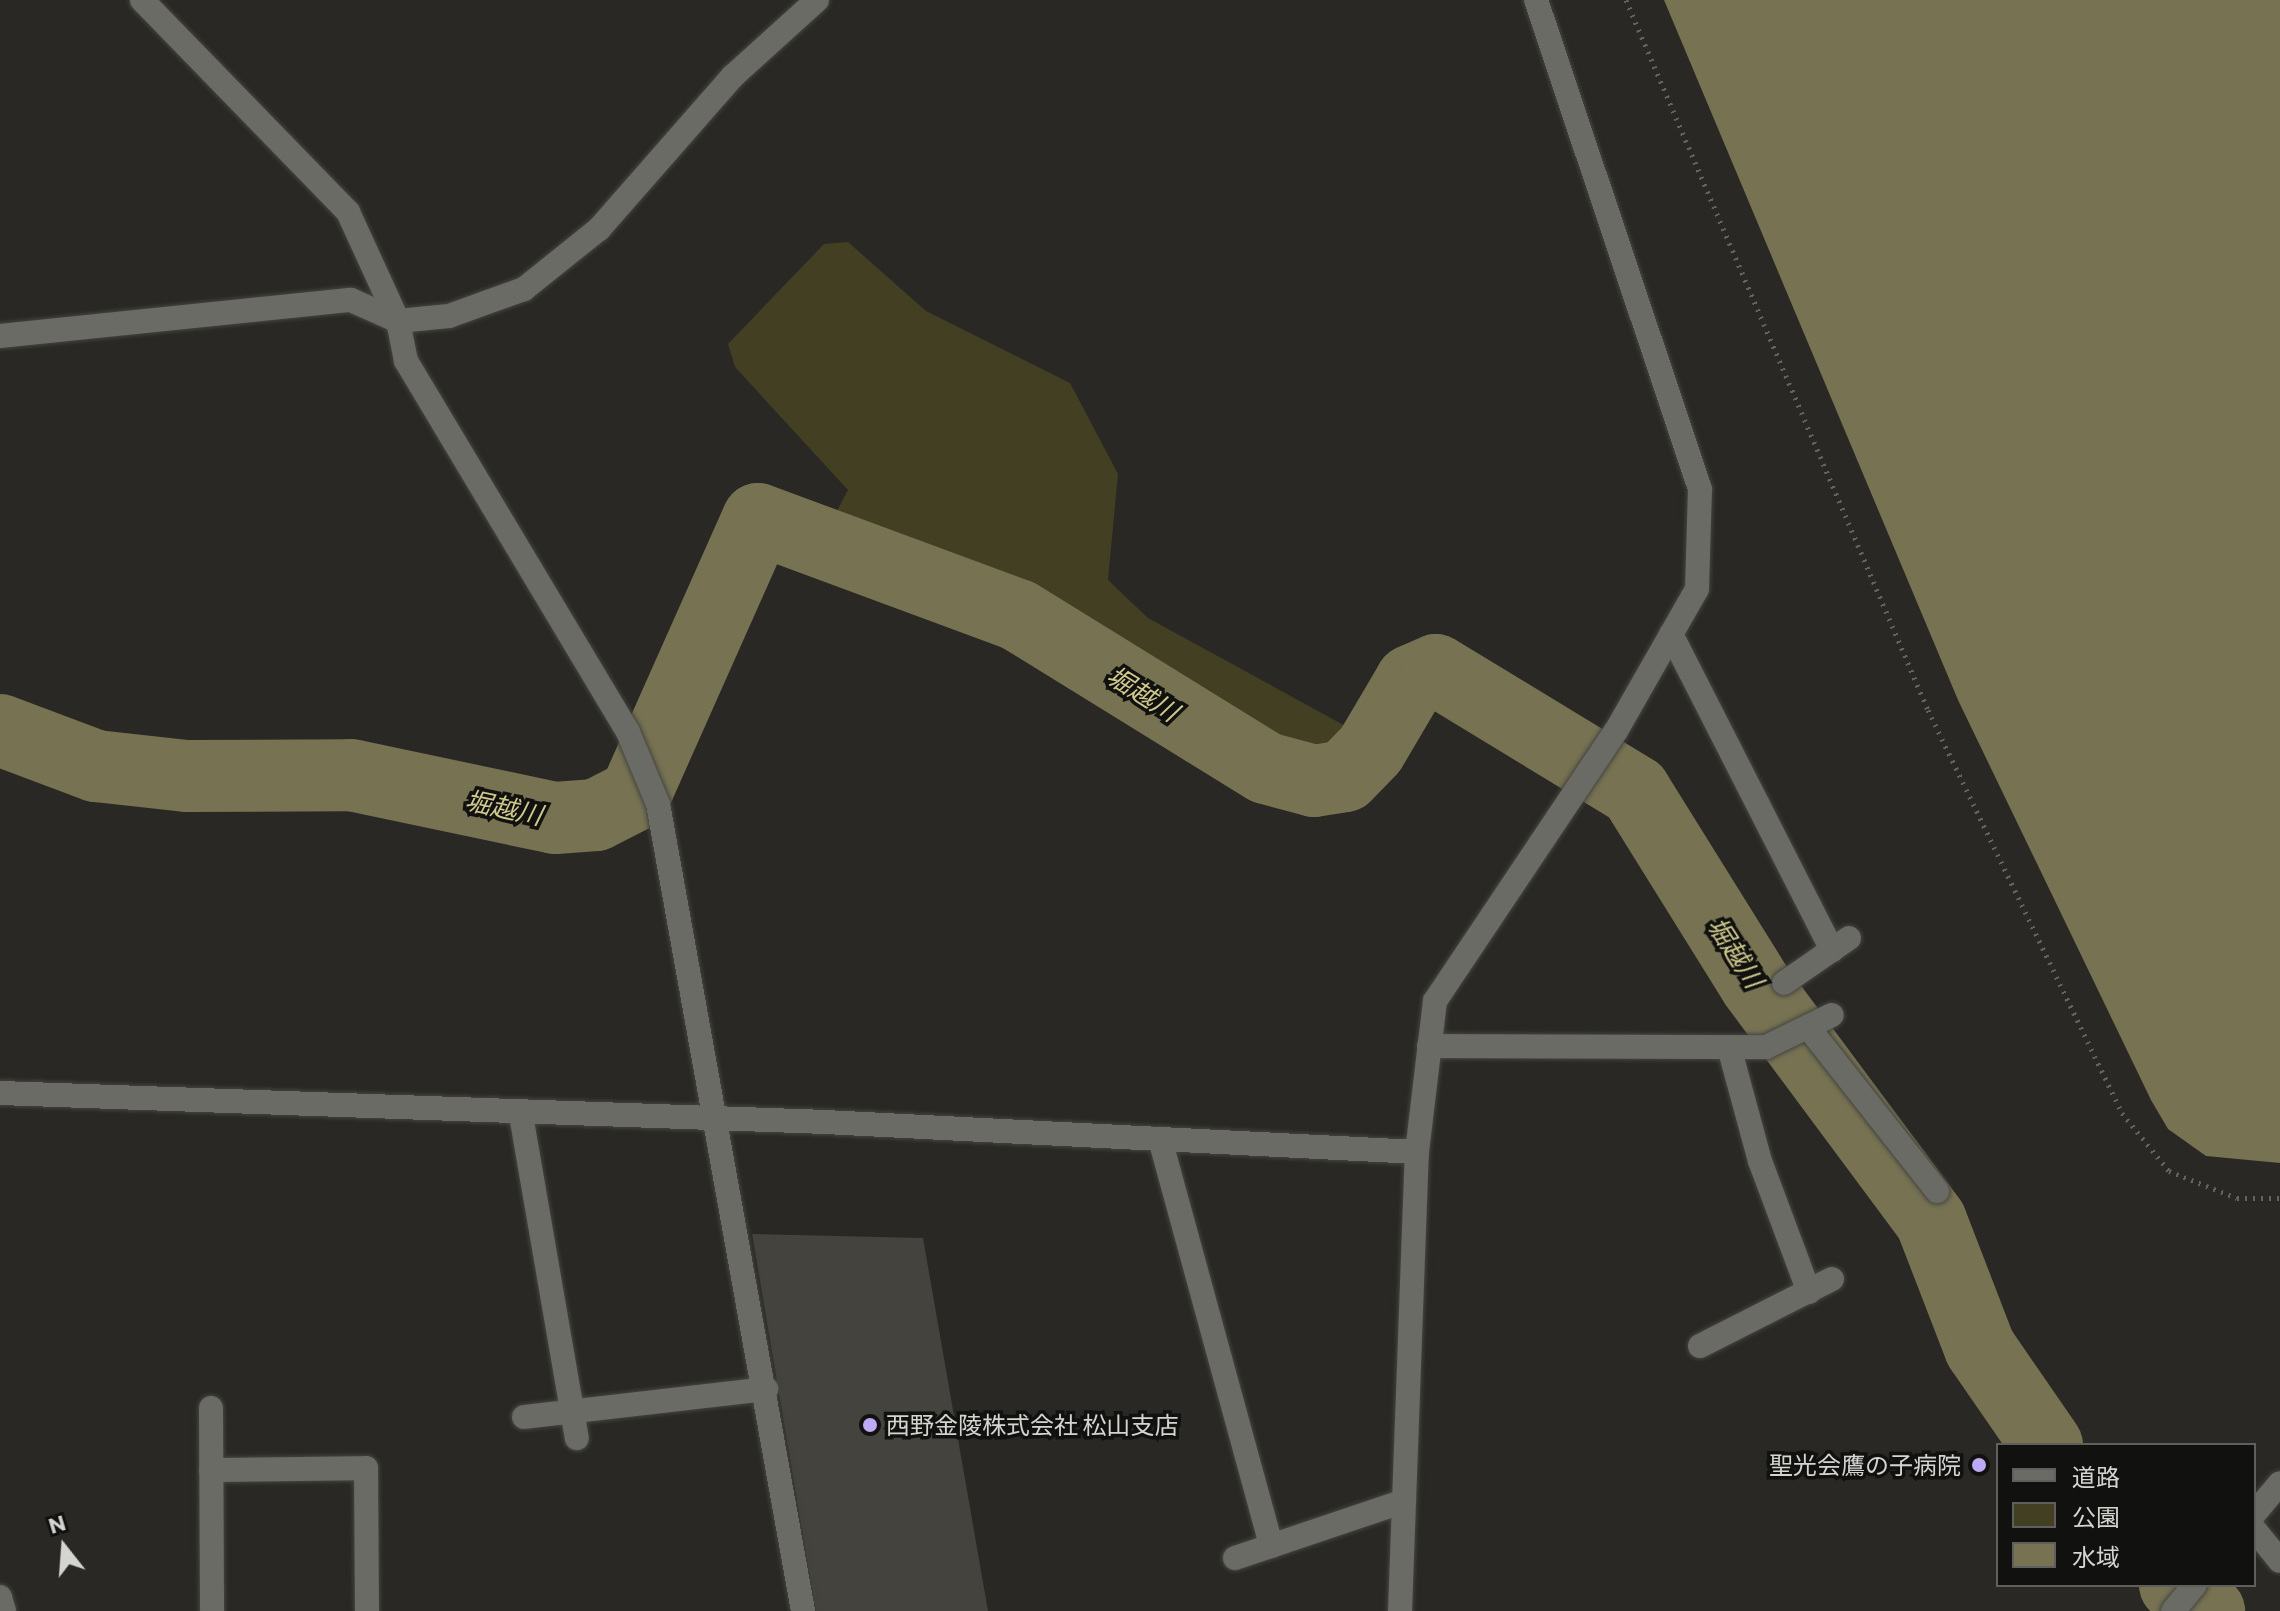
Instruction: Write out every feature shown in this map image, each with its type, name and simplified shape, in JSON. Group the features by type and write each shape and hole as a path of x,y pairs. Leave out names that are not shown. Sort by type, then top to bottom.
{"street":[{"path":"142,0 348,212 398,321 406,361 628,732 658,804 721,1123 803,1611"},
{"path":"0,336 351,300 398,321 449,316 524,289 599,229 733,76 817,0"},
{"path":"1400,1611 1417,1152 1435,1001 1616,731 1697,589 1700,489 1536,0"},
{"path":"1671,634 1840,944 1784,983"},
{"path":"1429,1046 1766,1047 1832,1015"},
{"path":"1808,1027 1937,1191"},
{"path":"1729,1047 1760,1161 1809,1292"},
{"path":"0,1093 1417,1152"},
{"path":"521,1115 577,1438"},
{"path":"1160,1139 1271,1546"},
{"path":"1700,1346 1832,1279"},
{"path":"524,1417 766,1389"},
{"path":"211,1408 212,1611"},
{"path":"211,1470 366,1468 367,1611"},
{"path":"2256,1512 2280,1483"},
{"path":"1235,1558 1404,1501"},
{"path":"2256,1531 2280,1561"},
{"path":"2173,1611 2193,1587"},
{"path":"0,1597 4,1611"}],"path":[{"path":"1626,0 1928,710 2122,1113 2144,1147 2189,1183 2237,1198 2280,1198"}],"green space":[{"path":"848,242 926,311 1070,383 1118,474 1108,580 1148,618 1349,728 1348,749 1314,766 1271,756 1022,605 830,524 848,490 735,367 728,344 824,244"}],"water":[{"path":"1664,0 2280,0 2280,1163 2206,1156 2168,1129 2151,1100 1958,700"}],"building":[{"name":"西野金陵株式会社 松山支店","path":"752,1234 923,1238 988,1611 816,1611"}],"waterway":[{"name":"堀越川","path":"0,730 96,766 186,776 351,775 555,818 596,815 635,795 758,519 1018,615 1266,768 1314,781 1345,776 1371,749 1411,681 1436,670 1635,791 1755,984 1931,1221 1980,1348 2046,1443"},
{"name":"堀越川","path":"2178,1587 2209,1611"}],"place":[{"name":"西野金陵株式会社 松山支店","path":"870,1425"},
{"name":"聖光会鷹の子病院","path":"1979,1465"}]}
